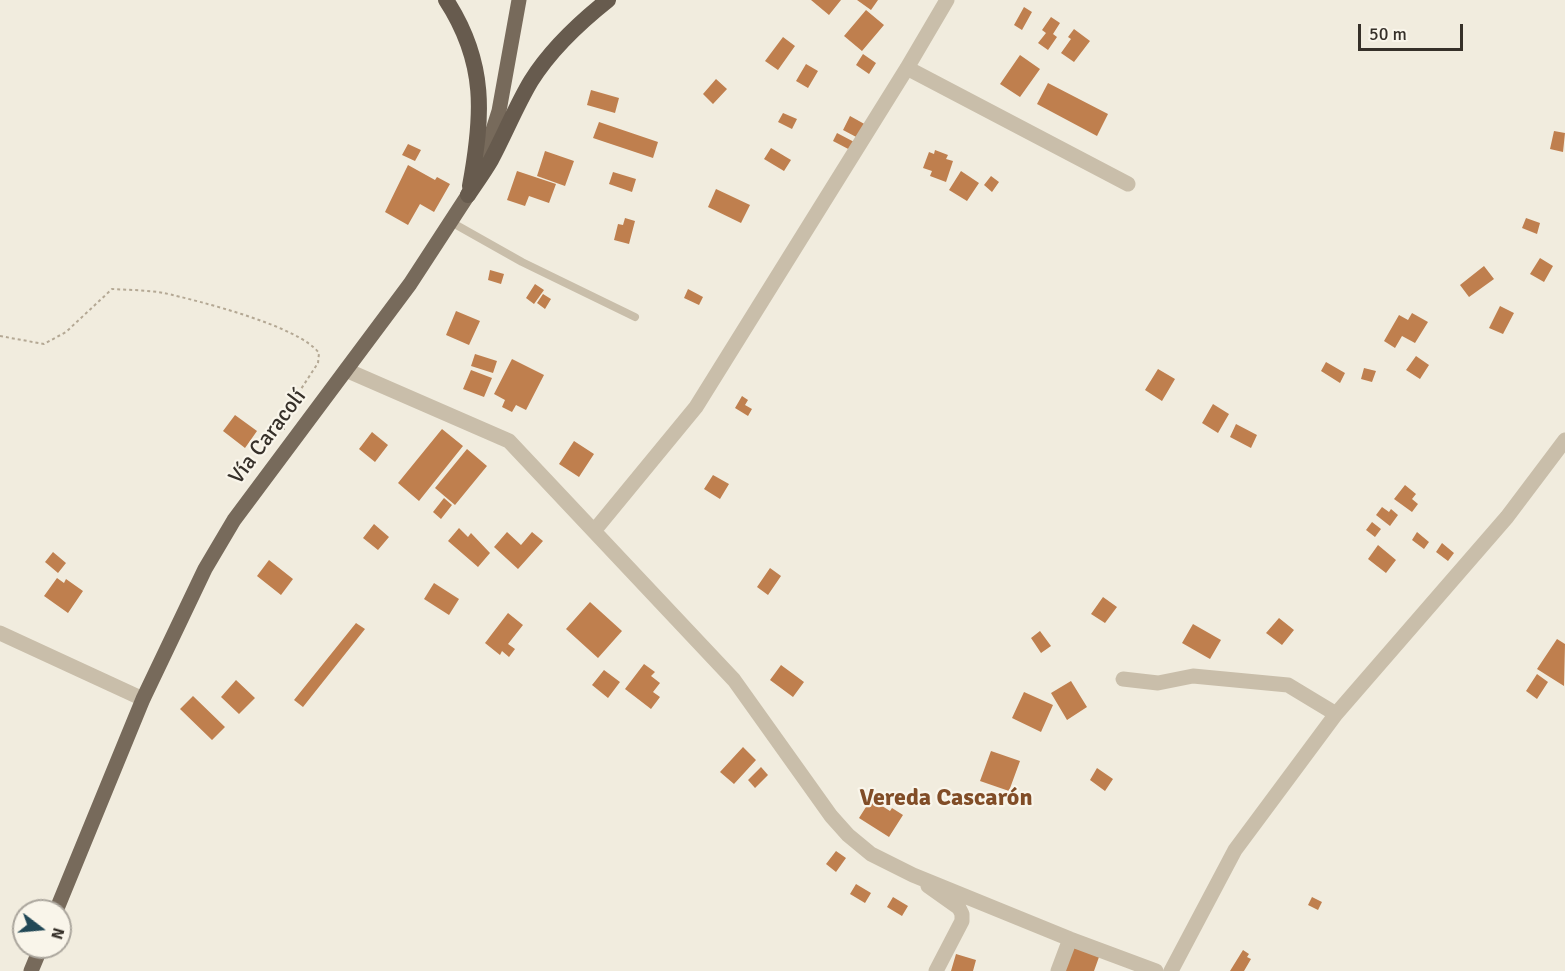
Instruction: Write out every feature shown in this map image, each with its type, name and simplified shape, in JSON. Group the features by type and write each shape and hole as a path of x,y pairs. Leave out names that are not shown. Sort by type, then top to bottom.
{"highway":[{"path":"446,0 467,42 476,72 480,102 479,133 468,195"},
{"path":"468,195 491,158 532,80 555,48 582,21 608,0"}],"main road":[{"name":"Vía Caracolí","path":"61,899 143,699 205,569 234,520 410,284 468,195 487,149 499,111 519,0"}],"street":[{"path":"594,531 696,407 947,0"},
{"path":"907,68 1128,184"},
{"path":"346,370 509,441 734,680 831,816 848,835 871,854 913,875 1070,939 1156,971"},
{"path":"1171,971 1235,850 1336,714 1507,517 1565,440"},
{"path":"0,633 143,699"},
{"path":"1123,679 1158,683 1193,676 1288,685 1336,714"},
{"path":"913,875 959,908 962,914 962,921 936,971"},
{"path":"1058,971 1070,939"}],"lane":[{"path":"451,222 522,262 635,317"}],"path":[{"path":"0,336 44,344 66,332 112,289 162,293 264,321 312,344 319,353 318,363 284,416 283,426 286,434 293,441"}],"building":[{"path":"811,0 841,0 829,15"},
{"path":"857,0 878,0 871,10"},
{"path":"1024,7 1032,12 1022,30 1014,25"},
{"path":"866,10 884,25 862,51 844,36"},
{"path":"1051,17 1060,23 1053,34 1057,37 1048,50 1038,43 1046,33 1042,30"},
{"path":"1074,29 1090,41 1074,62 1061,53 1071,39 1068,37"},
{"path":"783,37 795,46 778,70 765,61"},
{"path":"863,54 876,63 869,74 856,65"},
{"path":"1020,55 1040,69 1020,97 1000,84"},
{"path":"806,64 818,71 808,88 796,81"},
{"path":"716,79 727,89 713,104 703,94"},
{"path":"1048,83 1108,114 1097,136 1037,104"},
{"path":"591,90 619,98 615,113 587,105"},
{"path":"783,113 797,119 792,129 778,122"},
{"path":"850,116 868,126 860,139 843,130"},
{"path":"599,122 658,142 653,158 593,138"},
{"path":"1554,131 1565,133 1563,152 1550,149"},
{"path":"837,133 858,144 854,152 833,141"},
{"path":"408,144 421,150 415,161 402,155"},
{"path":"771,148 791,160 784,171 764,159"},
{"path":"935,150 948,155 946,159 953,161 946,182 930,176 932,171 923,168 929,152 934,154"},
{"path":"545,151 574,161 565,186 537,176"},
{"path":"408,165 435,180 437,177 450,184 434,212 420,204 408,225 385,212"},
{"path":"517,171 556,184 549,203 529,196 525,206 507,200"},
{"path":"961,171 979,183 967,201 949,190"},
{"path":"613,172 636,179 632,192 609,184"},
{"path":"991,176 999,182 992,192 984,185"},
{"path":"716,189 750,205 741,223 708,207"},
{"path":"625,218 635,221 629,244 614,240 618,224 623,225"},
{"path":"1526,218 1540,223 1537,234 1522,228"},
{"path":"1540,258 1553,266 1544,282 1530,274"},
{"path":"1484,266 1494,279 1469,297 1460,285"},
{"path":"490,270 504,274 501,284 488,280"},
{"path":"535,284 544,290 534,304 526,298"},
{"path":"688,289 703,297 699,305 684,298"},
{"path":"543,294 551,299 545,309 537,303"},
{"path":"1500,306 1514,313 1503,334 1489,328"},
{"path":"456,311 480,321 469,345 446,335"},
{"path":"1412,313 1428,322 1415,343 1402,336 1395,348 1384,341 1399,315 1408,320"},
{"path":"475,354 497,361 493,373 471,366"},
{"path":"1416,356 1429,365 1420,379 1406,370"},
{"path":"512,359 544,375 526,410 516,405 512,412 502,407 505,400 494,394"},
{"path":"1326,362 1345,373 1340,383 1321,371"},
{"path":"1364,368 1376,371 1372,382 1361,379"},
{"path":"1158,369 1175,379 1162,401 1145,390"},
{"path":"471,370 492,378 484,397 463,389"},
{"path":"742,396 748,400 745,405 752,409 748,416 735,408"},
{"path":"1213,404 1229,414 1218,433 1202,423"},
{"path":"235,415 257,431 245,448 223,431"},
{"path":"1236,424 1257,435 1251,448 1230,437"},
{"path":"442,429 463,446 419,501 398,483"},
{"path":"372,432 388,445 375,462 359,449"},
{"path":"574,441 594,454 579,477 559,464"},
{"path":"467,449 487,466 455,505 435,488"},
{"path":"713,475 729,484 720,499 704,489"},
{"path":"1405,485 1416,494 1412,499 1418,504 1412,512 1394,499"},
{"path":"444,498 452,505 441,519 433,512"},
{"path":"1382,507 1389,512 1391,509 1398,515 1390,526 1376,515"},
{"path":"1372,522 1381,529 1375,537 1366,530"},
{"path":"374,524 389,537 378,550 363,538"},
{"path":"459,528 468,537 471,533 490,553 478,567 448,541"},
{"path":"507,532 521,545 532,532 543,541 518,569 494,547"},
{"path":"1417,532 1429,542 1424,549 1412,540"},
{"path":"1442,543 1454,553 1448,561 1436,552"},
{"path":"1378,545 1396,560 1386,573 1368,559"},
{"path":"53,552 66,563 58,573 45,562"},
{"path":"269,560 293,579 281,595 257,576"},
{"path":"770,568 781,576 768,595 757,587"},
{"path":"57,578 64,583 66,579 83,591 68,613 44,596"},
{"path":"434,583 459,599 449,615 424,599"},
{"path":"1103,597 1117,607 1105,623 1091,614"},
{"path":"590,602 622,631 598,658 566,629"},
{"path":"508,613 523,625 508,644 515,649 509,657 502,651 500,655 485,643"},
{"path":"1279,618 1294,630 1282,645 1266,633"},
{"path":"356,623 365,629 303,707 294,700"},
{"path":"1193,624 1221,640 1210,659 1182,643"},
{"path":"1040,631 1051,646 1041,653 1031,638"},
{"path":"1557,639 1565,644 1564,686 1537,669"},
{"path":"644,664 655,672 651,676 660,683 653,692 660,697 651,709 625,689"},
{"path":"781,665 804,682 793,697 770,680"},
{"path":"604,670 620,682 608,698 592,685"},
{"path":"1537,674 1548,682 1537,699 1526,691"},
{"path":"236,680 255,698 239,714 221,697"},
{"path":"1071,681 1087,707 1067,720 1051,693"},
{"path":"1024,692 1053,705 1041,732 1012,718"},
{"path":"193,696 225,727 212,740 180,709"},
{"path":"743,747 756,760 734,784 720,772"},
{"path":"991,751 1020,761 1009,791 980,781"},
{"path":"761,767 768,775 755,788 748,780"},
{"path":"1097,768 1113,779 1105,791 1090,780"},
{"path":"871,799 890,811 892,808 903,815 889,837 859,818"},
{"path":"836,851 846,858 836,872 826,864"},
{"path":"856,884 871,893 865,903 850,894"},
{"path":"893,897 908,906 902,916 887,907"},
{"path":"1312,897 1322,902 1318,910 1308,905"},
{"path":"1070,946 1099,957 1094,971 1061,971"},
{"path":"1243,950 1249,954 1247,957 1251,959 1244,971 1230,971"},
{"path":"956,954 976,960 973,971 951,971"}],"district":[{"name":"Vereda Cascarón","path":"946,799"}]}
